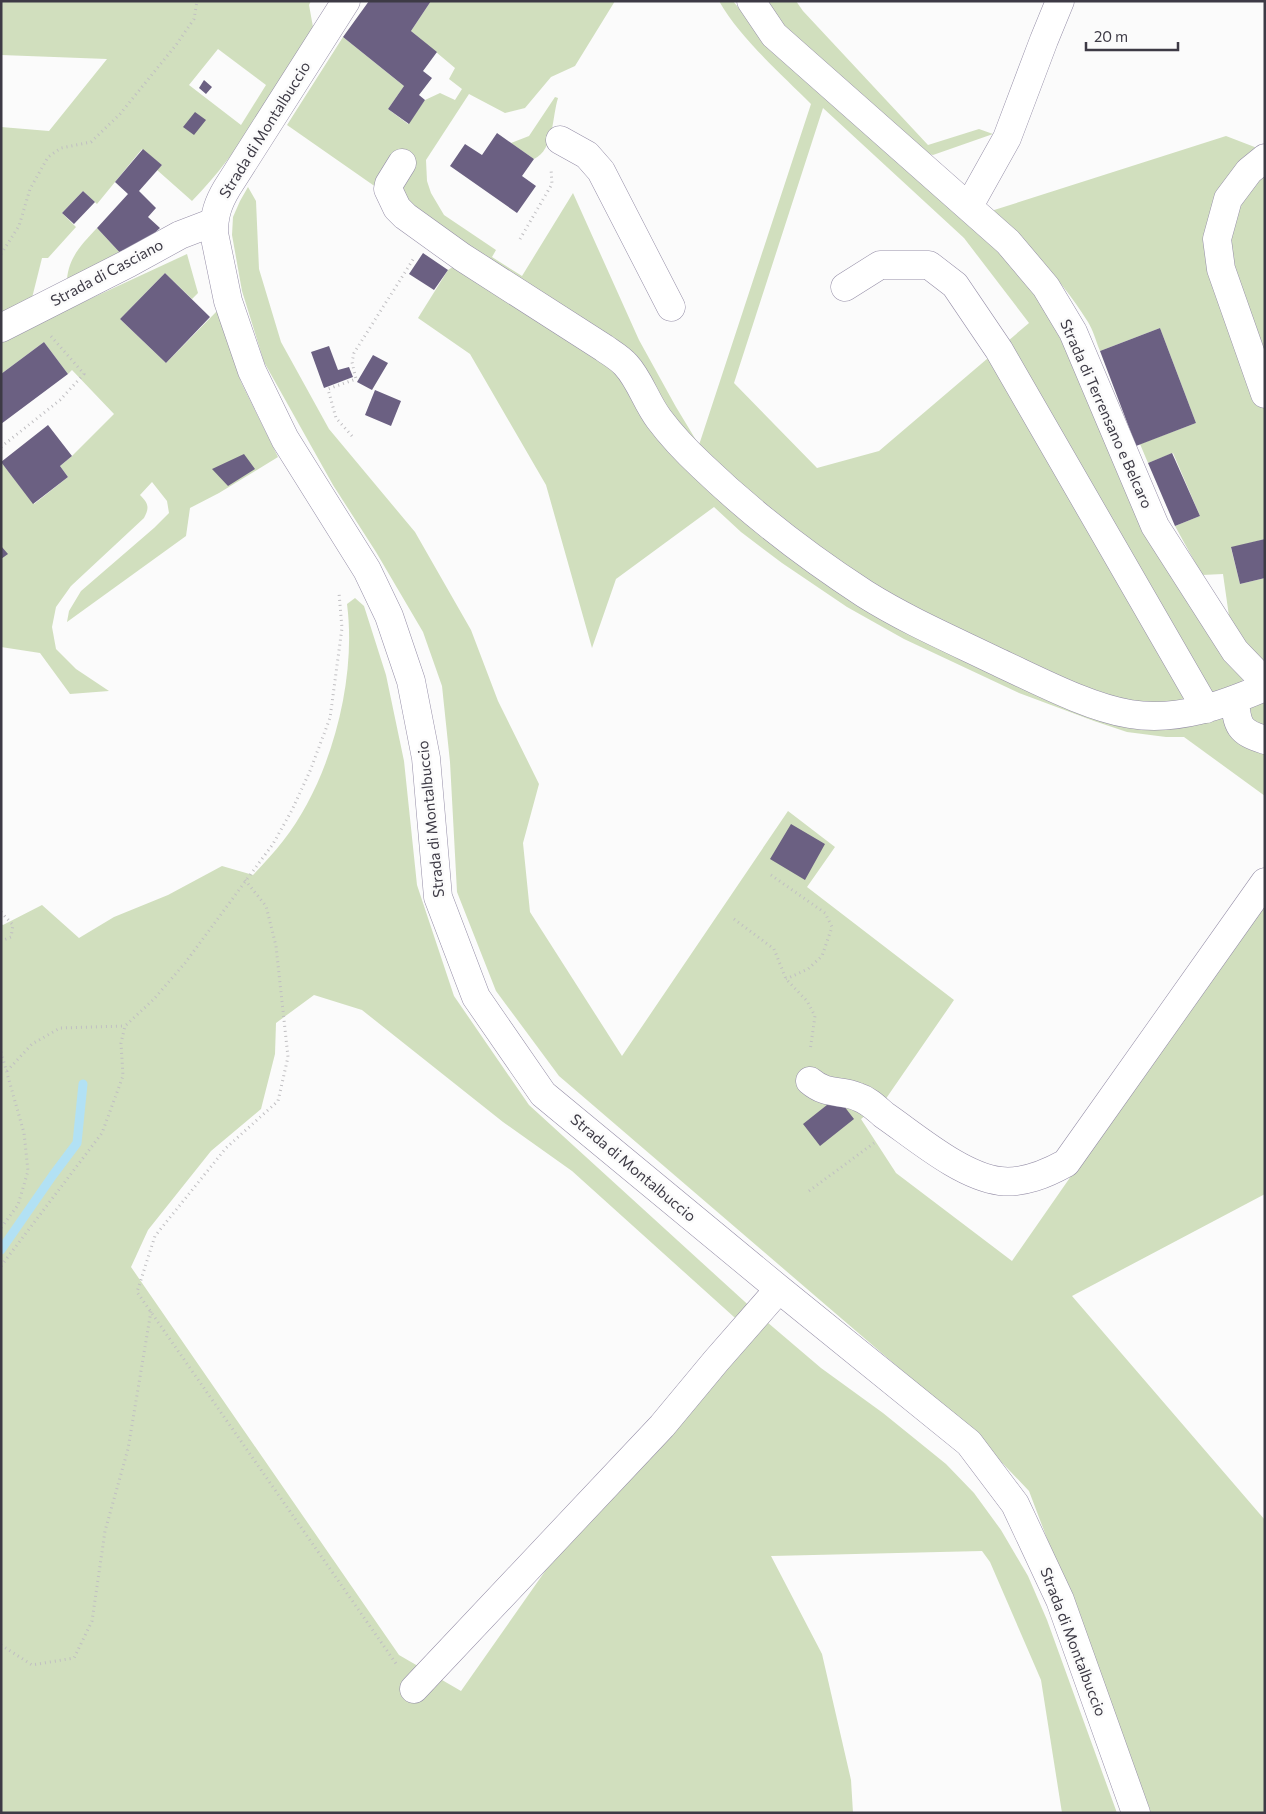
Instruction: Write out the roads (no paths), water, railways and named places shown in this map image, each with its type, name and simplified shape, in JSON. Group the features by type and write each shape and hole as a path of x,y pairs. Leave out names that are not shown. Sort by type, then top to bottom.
{"street":[{"name":"Strada di Montalbuccio","path":"346,1 217,206 214,222 216,243 228,301 252,371 285,439 368,570 389,616 411,681 426,758 438,897 476,998 543,1094 779,1290 969,1443 1015,1504 1060,1600 1136,1813"},
{"name":"Strada di Terrensano e Belcaro","path":"751,1 774,35 1008,242 1046,287 1073,332 1156,526 1235,651 1265,682"},
{"path":"969,206 1008,138 1060,1"},
{"path":"560,140 587,155 601,171 671,307"},
{"path":"1265,158 1249,171 1228,200 1217,239 1221,269 1265,394"},
{"path":"402,163 388,189 397,208 405,216 430,235 626,364 658,419 701,465 754,513 808,554 866,594 912,620 1029,676 1091,703 1130,714 1161,716 1194,712 1235,700 1265,686"},
{"name":"Strada di Casciano","path":"1,328 129,264 180,235 214,222"},
{"path":"845,288 880,264 929,264 955,285 999,350 1206,709"},
{"path":"1235,700 1236,720 1248,735 1265,740"},
{"path":"810,1081 820,1090 858,1097 876,1107 898,1125 951,1161 976,1175 1001,1181 1034,1177 1048,1173 1066,1163 1265,882"},
{"path":"414,1689 662,1426 716,1360 779,1290"}],"waterway":[{"path":"1,1250 77,1143 83,1084"}]}
